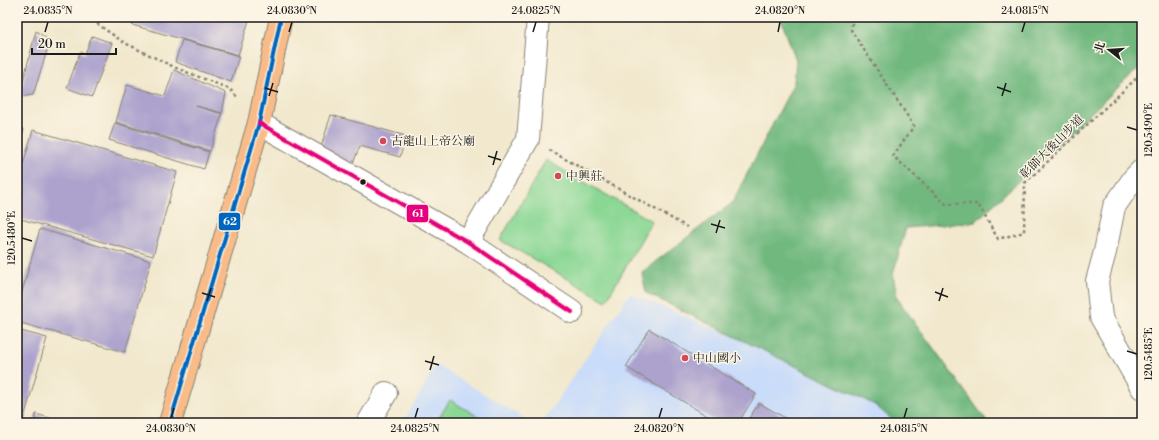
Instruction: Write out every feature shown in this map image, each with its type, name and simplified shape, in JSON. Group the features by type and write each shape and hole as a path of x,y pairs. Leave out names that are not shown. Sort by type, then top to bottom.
{"main road":[{"path":"170,423 259,123 281,17"}],"street":[{"path":"468,242 528,138 538,17"},
{"path":"259,123 468,242 572,312"},
{"path":"1142,170 1134,178 1114,207 1105,252 1097,281 1101,317 1142,388"},
{"path":"368,423 386,393"}],"path":[{"name":"彰師大後山步道","path":"853,17 851,30 914,126 893,156 946,204 978,204 998,239 1024,232 1025,183 1142,73"},
{"path":"92,20 123,42 176,68 230,89 259,123"},
{"path":"528,138 687,227"}],"shaded area":[{"name":"中山國小","path":"630,293 939,423 542,423"},
{"path":"436,365 532,423 403,423"}],"green space":[{"path":"780,17 1142,17 1142,65 975,222 906,228 893,274 897,298 988,423 896,423 875,405 646,293 642,272 732,203 794,83 796,60"},
{"path":"546,160 652,221 606,301 500,240"},
{"path":"450,400 489,423 436,423"}],"building":[{"path":"134,17 250,17 238,55 132,25"},
{"path":"36,31 50,41 33,95 19,97"},
{"path":"92,36 112,43 92,97 67,88 80,52 85,54"},
{"path":"182,40 239,56 231,82 175,62"},
{"path":"174,70 226,93 222,113 196,106 222,114 210,151 116,122 127,85 165,96"},
{"path":"331,115 406,136 400,157 360,146 351,168 321,147"},
{"path":"115,123 209,152 204,169 109,140"},
{"path":"17,129 24,129 17,150"},
{"path":"33,130 177,172 153,256 17,218 17,186"},
{"path":"40,229 151,261 125,352 17,322 17,309"},
{"path":"649,329 756,394 738,423 719,423 626,367"},
{"path":"17,330 47,338 23,421 17,420"},
{"path":"759,403 794,423 746,423"},
{"path":"36,414 66,423 34,423"}],"transit line":[{"name":"62","path":"170,423 259,123 281,17"},
{"name":"61","path":"259,123 468,242 572,312"}],"place":[{"name":"古龍山上帝公廟","path":"383,141"},
{"name":"中興莊","path":"558,176"},
{"name":"中山國小","path":"685,358"}]}
